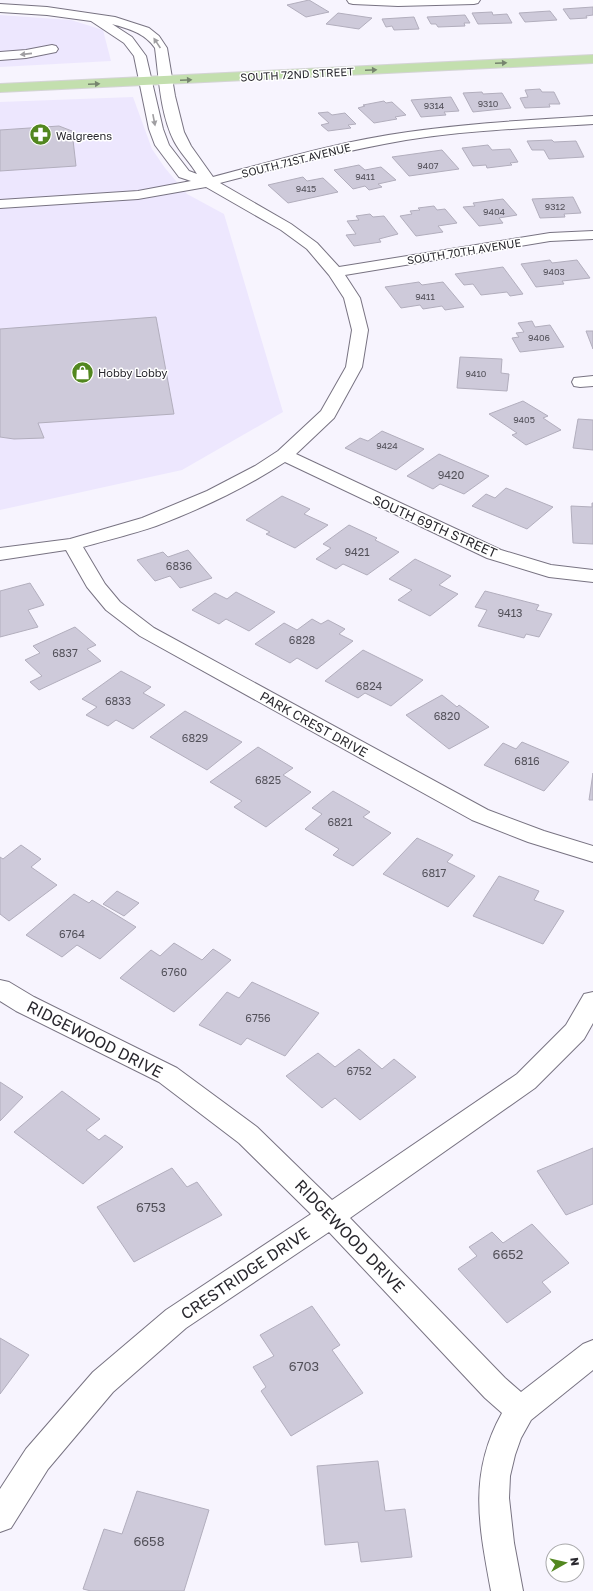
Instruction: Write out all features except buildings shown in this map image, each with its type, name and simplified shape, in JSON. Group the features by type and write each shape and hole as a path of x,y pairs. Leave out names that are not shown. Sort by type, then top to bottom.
{"main road":[{"name":"SOUTH 72ND STREET","path":"166,75 383,60 593,48"},
{"name":"SOUTH 72ND STREET","path":"0,88 145,76 593,58"},
{"name":"SOUTH 72ND STREET","path":"0,76 145,76"}],"street":[{"path":"352,0 377,3 474,0"},
{"path":"0,8 47,11 115,21 145,31 155,39 161,48 178,134 190,155 204,172 208,182"},
{"path":"0,554 72,544 149,522 213,496 284,455 328,414 354,367 360,330 352,298 335,272 312,246 286,227 208,182 184,174 162,144 156,129 140,56 128,40 96,19"},
{"path":"0,56 26,54 52,49"},
{"name":"SOUTH 71ST AVENUE","path":"0,204 138,195 208,182 341,148 408,136 500,126 593,120"},
{"name":"SOUTH 70TH AVENUE","path":"335,272 550,237 593,235"},
{"name":"SOUTH 69TH STREET","path":"284,455 494,554 549,571 593,576"},
{"name":"PARK CREST DRIVE","path":"72,544 96,587 112,606 147,632 480,815 549,842 593,854"},
{"name":"RIDGEWOOD DRIVE","path":"0,989 25,1004 168,1076 248,1135 363,1248 495,1388 520,1410"},
{"name":"CRESTRIDGE DRIVE","path":"0,1517 37,1459 103,1382 176,1319 331,1216 526,1081 575,1032 593,1001"},
{"path":"507,1591 496,1527 494,1486 497,1462 503,1443 510,1426 520,1410 593,1352"}],"shaded area":[{"path":"0,15 71,20 103,30 111,61 0,67"},
{"path":"133,97 152,149 165,168 187,194 224,214 283,412 182,470 0,510 0,102"}],"place":[{"name":"Walgreens","path":"40,135"},
{"name":"Hobby Lobby","path":"83,372"}]}
